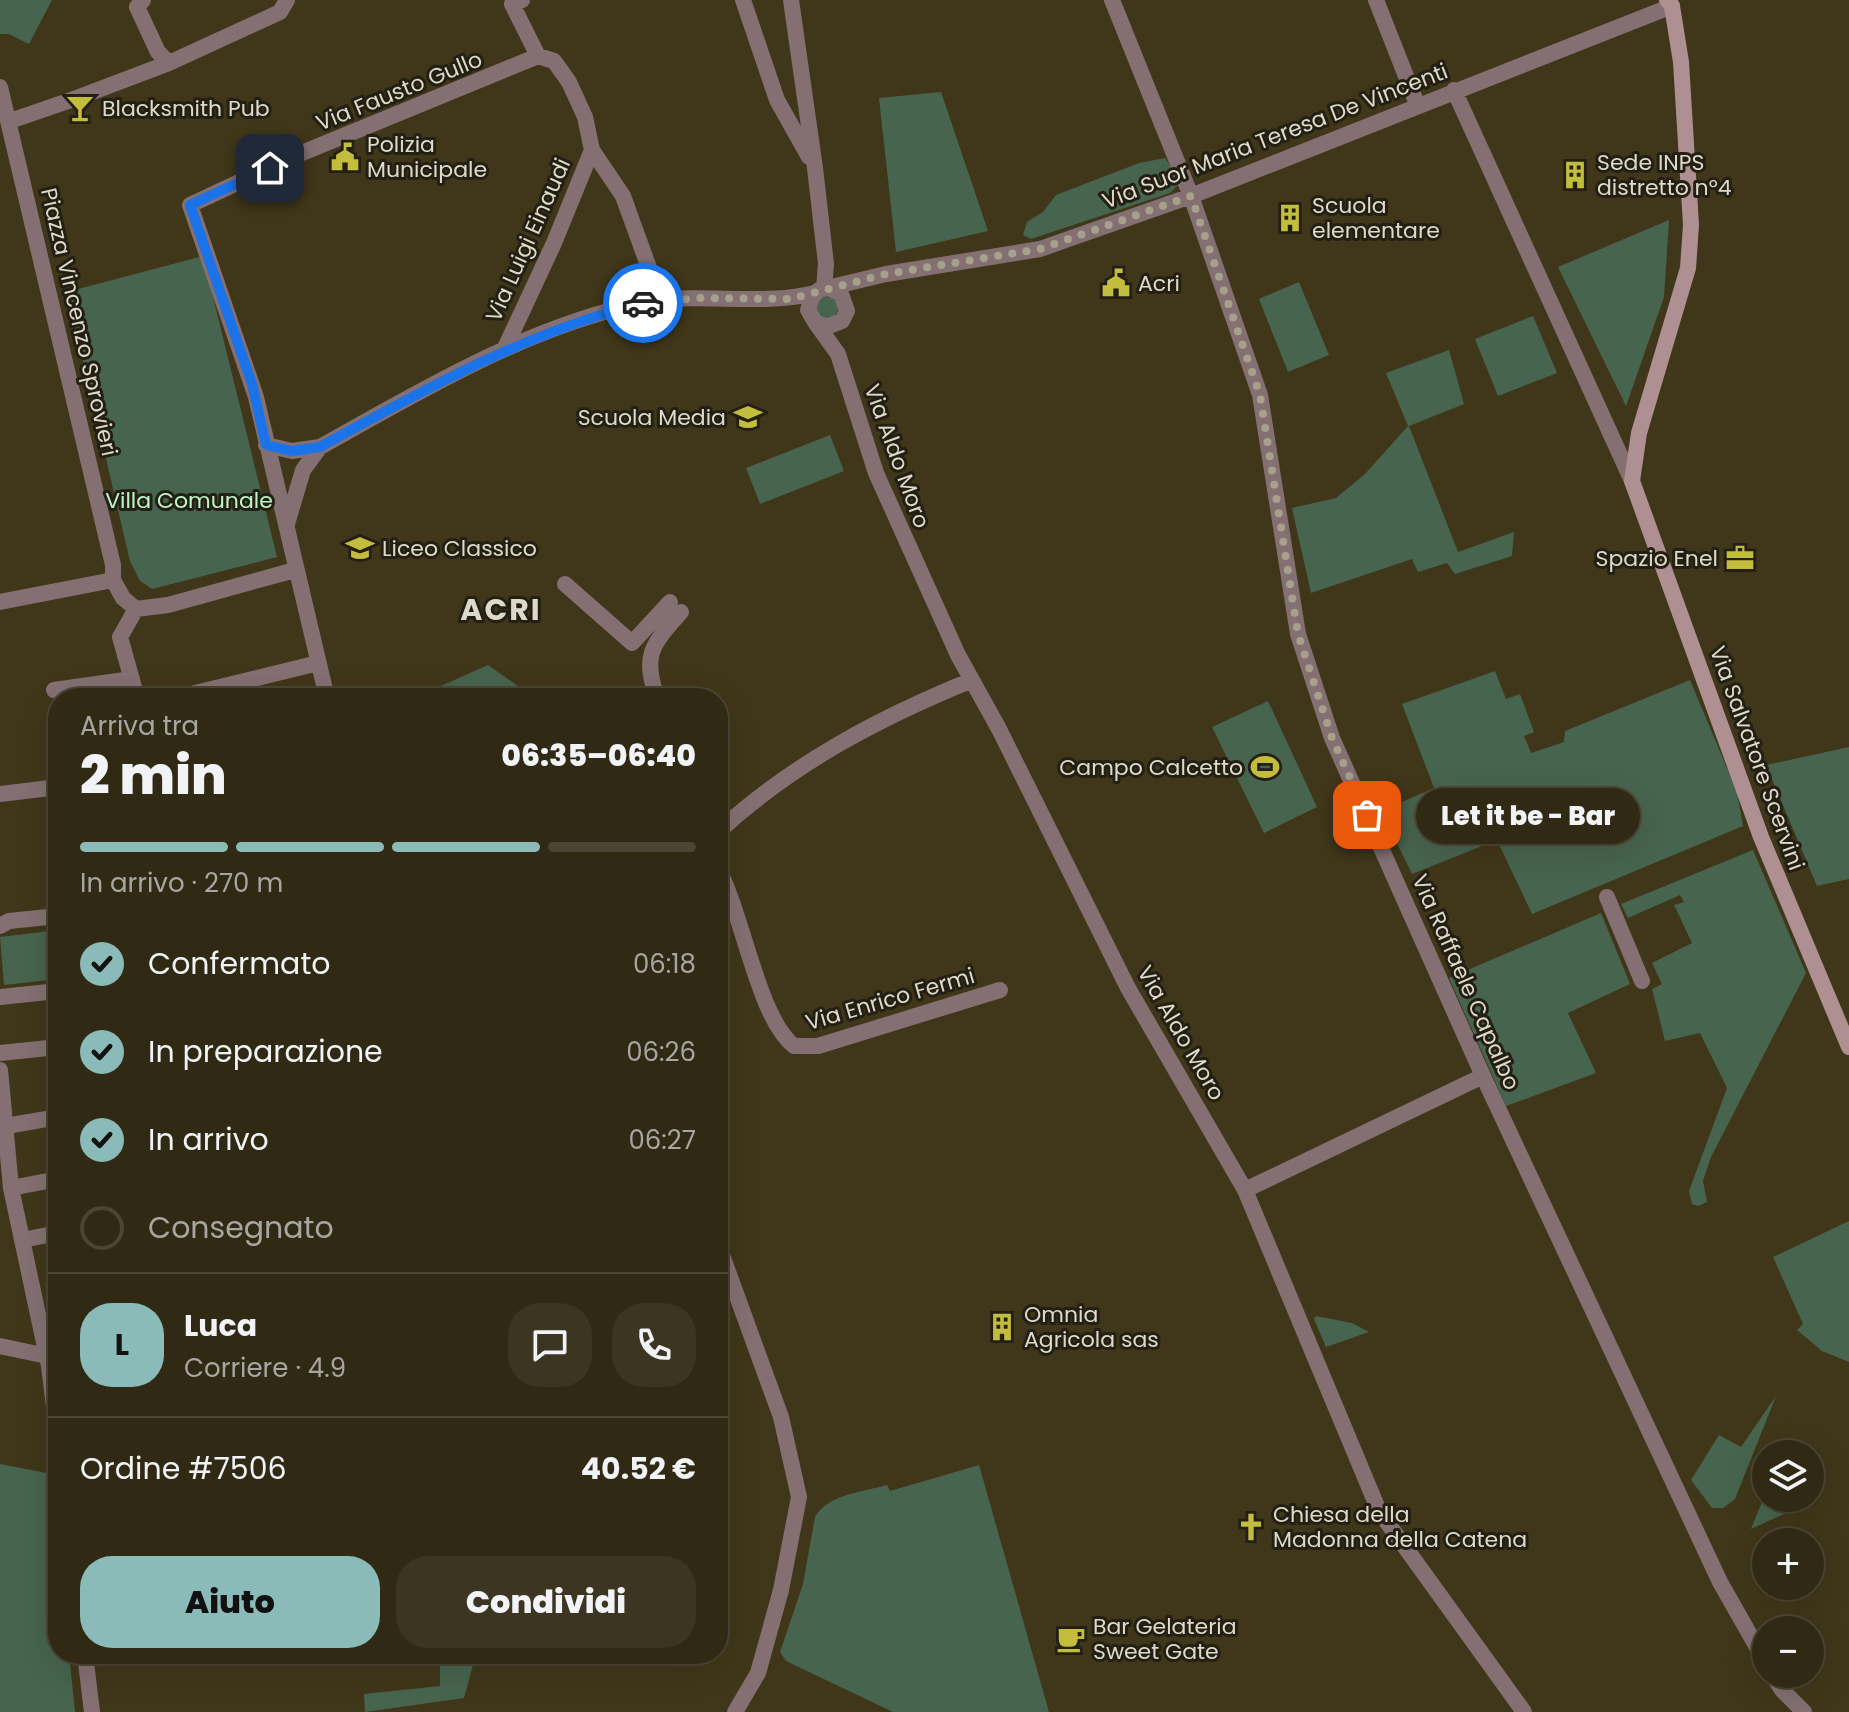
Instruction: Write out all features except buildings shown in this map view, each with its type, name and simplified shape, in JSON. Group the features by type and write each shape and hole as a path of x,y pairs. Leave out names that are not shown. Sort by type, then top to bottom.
{"main road":[{"path":"1632,481 1639,433 1688,268 1691,225 1681,62 1674,2"},
{"name":"Via Salvatore Scervini","path":"1632,481 1761,837 1849,1047"}],"street":[{"path":"143,0 137,7 158,52 169,63"},
{"path":"10,121 169,63 280,12 287,0"},
{"path":"743,0 777,100 815,168"},
{"path":"791,0 826,264 823,290 812,316"},
{"name":"Via Raffaele Capalbo","path":"1112,0 1191,196 1260,395 1298,634 1327,723 1483,1076 1720,1582 1752,1638"},
{"path":"1376,0 1417,104"},
{"path":"517,2 538,56 554,61 569,82 585,117 592,150 623,196 661,301"},
{"name":"Via Suor Maria Teresa De Vincenti","path":"320,447 505,348 589,317 661,301 790,299 886,274 1040,249 1191,196 1674,2"},
{"name":"Via Fausto Gullo","path":"266,445 252,384 190,205 297,155 538,56"},
{"path":"777,100 801,79"},
{"name":"Piazza Vincenzo Sprovieri","path":"0,87 113,565 113,580"},
{"path":"1454,90 1632,481"},
{"name":"Via Luigi Einaudi","path":"505,348 554,243 592,150"},
{"name":"Via Suor Maria Teresa De Vincenti","path":"846,313 859,291 886,274"},
{"path":"790,299 832,327 846,313 841,294 823,290"},
{"name":"Via Aldo Moro","path":"838,354 846,313"},
{"name":"Via Aldo Moro","path":"812,316 838,354 876,473 972,680 1128,988 1245,1190 1302,1333 1379,1511 1524,1712"},
{"path":"320,447 292,451 266,445 324,688"},
{"path":"286,529 303,470 320,447"},
{"path":"0,602 113,580 123,598 136,609 183,601 295,570"},
{"path":"565,584 632,643 676,607 649,652 648,671 654,688"},
{"path":"134,688 120,637 136,609"},
{"path":"216,688 318,663"},
{"path":"68,688 132,679"},
{"path":"728,823 750,803 828,748 904,708 972,680"},
{"path":"0,794 48,788"},
{"name":"Via Enrico Fermi","path":"728,887 776,1028 794,1046 818,1046 1000,990"},
{"path":"1607,897 1642,981"},
{"path":"0,926 9,921 48,917"},
{"path":"0,997 48,992"},
{"path":"0,1053 48,1048"},
{"path":"0,1070 11,1188 48,1364"},
{"path":"1245,1190 1483,1076"},
{"path":"6,1126 48,1119"},
{"path":"11,1188 48,1181"},
{"path":"22,1240 48,1235"},
{"path":"728,1271 781,1417 799,1497 781,1590 758,1673 735,1712"},
{"path":"0,1346 47,1356"},
{"path":"86,1664 92,1712"},
{"path":"1781,1688 1804,1712"}],"green space":[{"path":"0,0 52,0 29,44 9,34 0,34"},
{"path":"941,92 988,231 896,252 879,98"},
{"path":"1165,158 1181,182 1170,193 1031,239 1023,235 1027,222 1043,212 1056,195 1139,163"},
{"path":"1669,220 1664,297 1626,406 1558,267"},
{"name":"Villa Comunale","path":"203,256 277,557 152,589 140,581 130,561 67,292"},
{"path":"1299,282 1329,355 1288,372 1259,299"},
{"path":"827,297 835,300 838,308 835,316 827,319 819,316 816,308 819,300"},
{"path":"1533,316 1557,373 1498,396 1475,339"},
{"path":"1449,350 1464,404 1409,426 1458,552 1514,532 1512,556 1455,574 1447,563 1418,572 1412,559 1311,593 1292,508 1336,498 1365,474 1408,426 1386,373"},
{"path":"830,435 844,471 760,504 746,468"},
{"path":"488,665 521,688 436,688"},
{"path":"1495,671 1506,699 1520,694 1534,732 1524,736 1531,753 1564,742 1565,731 1690,680 1737,792 1743,826 1532,914 1497,840 1412,874 1381,811 1434,788 1402,704"},
{"name":"Campo Calcetto","path":"1268,701 1317,807 1264,833 1212,727"},
{"path":"1849,747 1849,879 1817,886 1766,765"},
{"path":"1753,850 1806,973 1711,1157 1703,1181 1707,1202 1698,1206 1692,1204 1689,1191 1727,1088 1700,1033 1665,1041 1652,989 1662,984 1652,963 1692,943 1674,905 1684,902 1680,895 1628,918 1621,904"},
{"path":"1601,913 1630,984 1568,1013 1596,1073 1506,1106 1449,978"},
{"path":"48,931 48,980 4,985 0,937"},
{"path":"1849,1221 1849,1362 1822,1351 1797,1330 1803,1324 1773,1257"},
{"path":"1316,1316 1352,1323 1369,1332 1326,1347 1314,1319"},
{"path":"1776,1396 1758,1440 1752,1440 1752,1456 1735,1499 1723,1508 1712,1508 1691,1480 1719,1435 1741,1447"},
{"path":"0,1464 48,1473 48,1664 70,1664 75,1712 0,1712"},
{"path":"979,1465 1049,1712 893,1712 786,1661 780,1652 803,1584 815,1517 821,1509 847,1495 887,1485 890,1491"},
{"path":"1758,1512 1788,1512 1752,1528"},
{"path":"440,1664 473,1664 464,1698 365,1712 364,1694 440,1686"}],"way so far":[{"path":"643,303 699,298 790,299 886,274 1040,249 1191,196 1260,395 1298,634 1332,738 1367,815"}],"place":[{"name":"Blacksmith Pub","path":"80,108"},
{"name":"Polizia Municipale","path":"345,157"},
{"name":"Sede INPS distretto n°4","path":"1575,175"},
{"name":"Scuola elementare","path":"1290,218"},
{"name":"Acri","path":"1116,283"},
{"name":"Scuola Media","path":"748,417"},
{"name":"Liceo Classico","path":"360,548"},
{"name":"Spazio Enel","path":"1740,558"},
{"name":"Campo Calcetto","path":"1265,767"},
{"name":"Let it be - Bar","path":"1367,815"},
{"name":"Omnia Agricola sas","path":"1002,1327"},
{"name":"Chiesa della Madonna della Catena","path":"1251,1527"},
{"name":"Bar Gelateria Sweet Gate","path":"1071,1639"}],"district":[{"name":"ACRI","path":"501,609"}],"route":[{"path":"270,168 190,205 252,384 266,445 292,451 320,447 505,348 589,317 643,303"}]}
